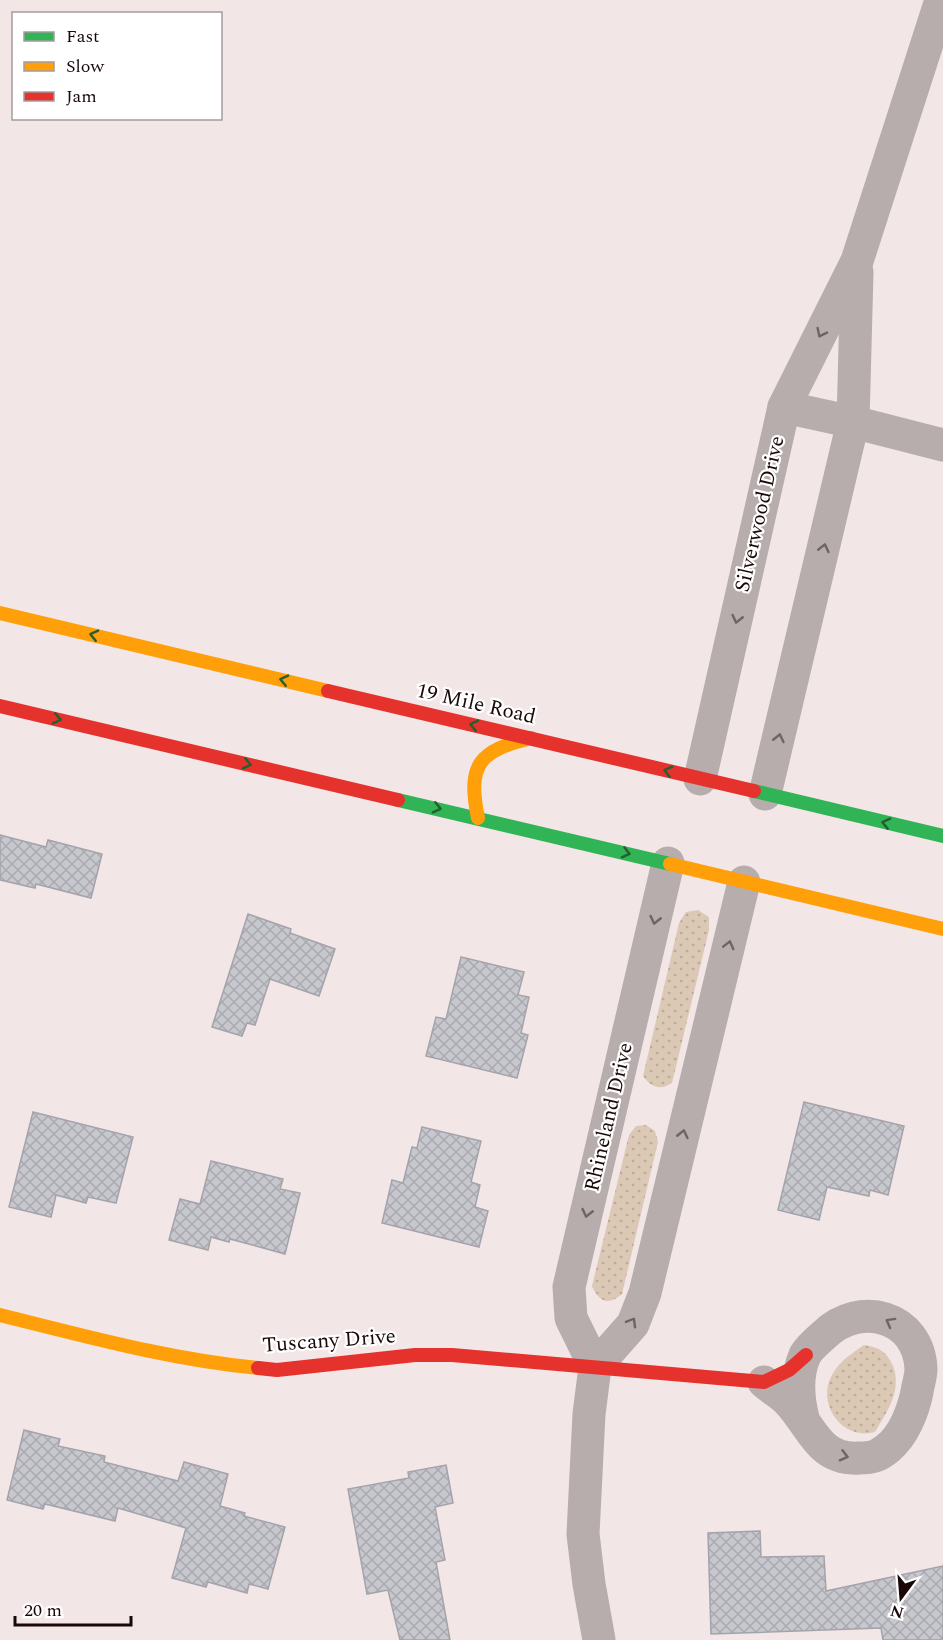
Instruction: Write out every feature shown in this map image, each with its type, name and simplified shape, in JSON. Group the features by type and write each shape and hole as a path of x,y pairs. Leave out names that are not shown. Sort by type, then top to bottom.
{"main road":[{"name":"19 Mile Road","path":"0,613 943,836"},
{"path":"0,706 943,928"},
{"path":"478,818 473,789 474,775 480,761 491,751 508,743 531,738"},
{"name":"Tuscany Drive","path":"0,1315 157,1353 224,1365 277,1370 415,1355 452,1355 764,1382"},
{"path":"764,1382 789,1370 806,1355"}],"street":[{"name":"Silverwood Drive","path":"700,779 784,407 857,261 941,0"},
{"name":"Silverwood Drive","path":"765,794 853,422 857,261"},
{"path":"784,407 943,445"},
{"name":"Rhineland Drive","path":"595,1367 571,1318 569,1287 668,863"},
{"path":"599,1640 583,1534 589,1414 595,1367 633,1324 645,1293 744,882"},
{"path":"764,1382 785,1398 827,1451 849,1459 876,1457 895,1443 907,1422 916,1395 921,1369 914,1343 900,1327 883,1317 867,1316 849,1319 831,1328 806,1355 798,1386 803,1418"}],"shaded area":[{"path":"698,910 709,917 709,930 672,1083 664,1087 656,1087 643,1076 679,923 686,912"},
{"path":"646,1125 655,1131 658,1142 622,1294 608,1301 601,1299 592,1286 629,1135 636,1126"},
{"path":"864,1345 878,1349 888,1357 893,1366 896,1384 885,1416 875,1432 863,1433 843,1426 835,1418 827,1398 831,1377 837,1367"}],"building":[{"path":"0,835 46,847 48,840 102,854 91,898 36,884 35,888 0,880"},
{"path":"248,914 291,929 290,933 335,949 319,996 270,979 255,1025 247,1023 242,1036 212,1027"},
{"path":"461,957 524,972 518,995 529,997 521,1033 528,1035 517,1078 426,1056 436,1017 446,1019"},
{"path":"804,1102 904,1126 888,1195 870,1190 869,1196 827,1187 819,1220 778,1210"},
{"path":"33,1112 133,1137 116,1203 88,1197 86,1203 56,1195 51,1217 9,1207"},
{"path":"422,1127 481,1141 471,1182 480,1185 475,1207 488,1211 479,1247 382,1223 392,1180 403,1183 412,1147 417,1148"},
{"path":"211,1161 283,1179 280,1189 300,1193 285,1254 230,1239 229,1242 211,1237 208,1250 169,1240 180,1199 200,1204"},
{"path":"24,1430 60,1439 58,1446 105,1456 104,1462 178,1481 184,1462 228,1474 220,1506 245,1513 244,1516 285,1527 268,1589 249,1584 247,1593 208,1582 206,1587 172,1578 186,1528 118,1508 115,1521 45,1504 43,1509 7,1500"},
{"path":"446,1465 453,1503 435,1507 445,1560 436,1562 450,1640 400,1640 388,1590 367,1594 348,1489 409,1478 408,1472"},
{"path":"760,1531 761,1557 824,1556 826,1591 943,1566 943,1640 883,1640 881,1628 711,1634 708,1533"}],"traffic: fast":[{"path":"754,791 943,836"},
{"path":"398,800 670,864"}],"traffic: slow":[{"path":"0,613 328,691"},
{"path":"478,818 474,785 476,772 481,763 499,748 531,738"},
{"path":"670,864 943,929"},
{"path":"0,1315 161,1353 258,1368"}],"traffic: jam":[{"path":"328,691 754,791"},
{"path":"0,706 398,800"},
{"path":"258,1368 277,1370 415,1355 452,1355 764,1382 789,1370 806,1355"}]}
